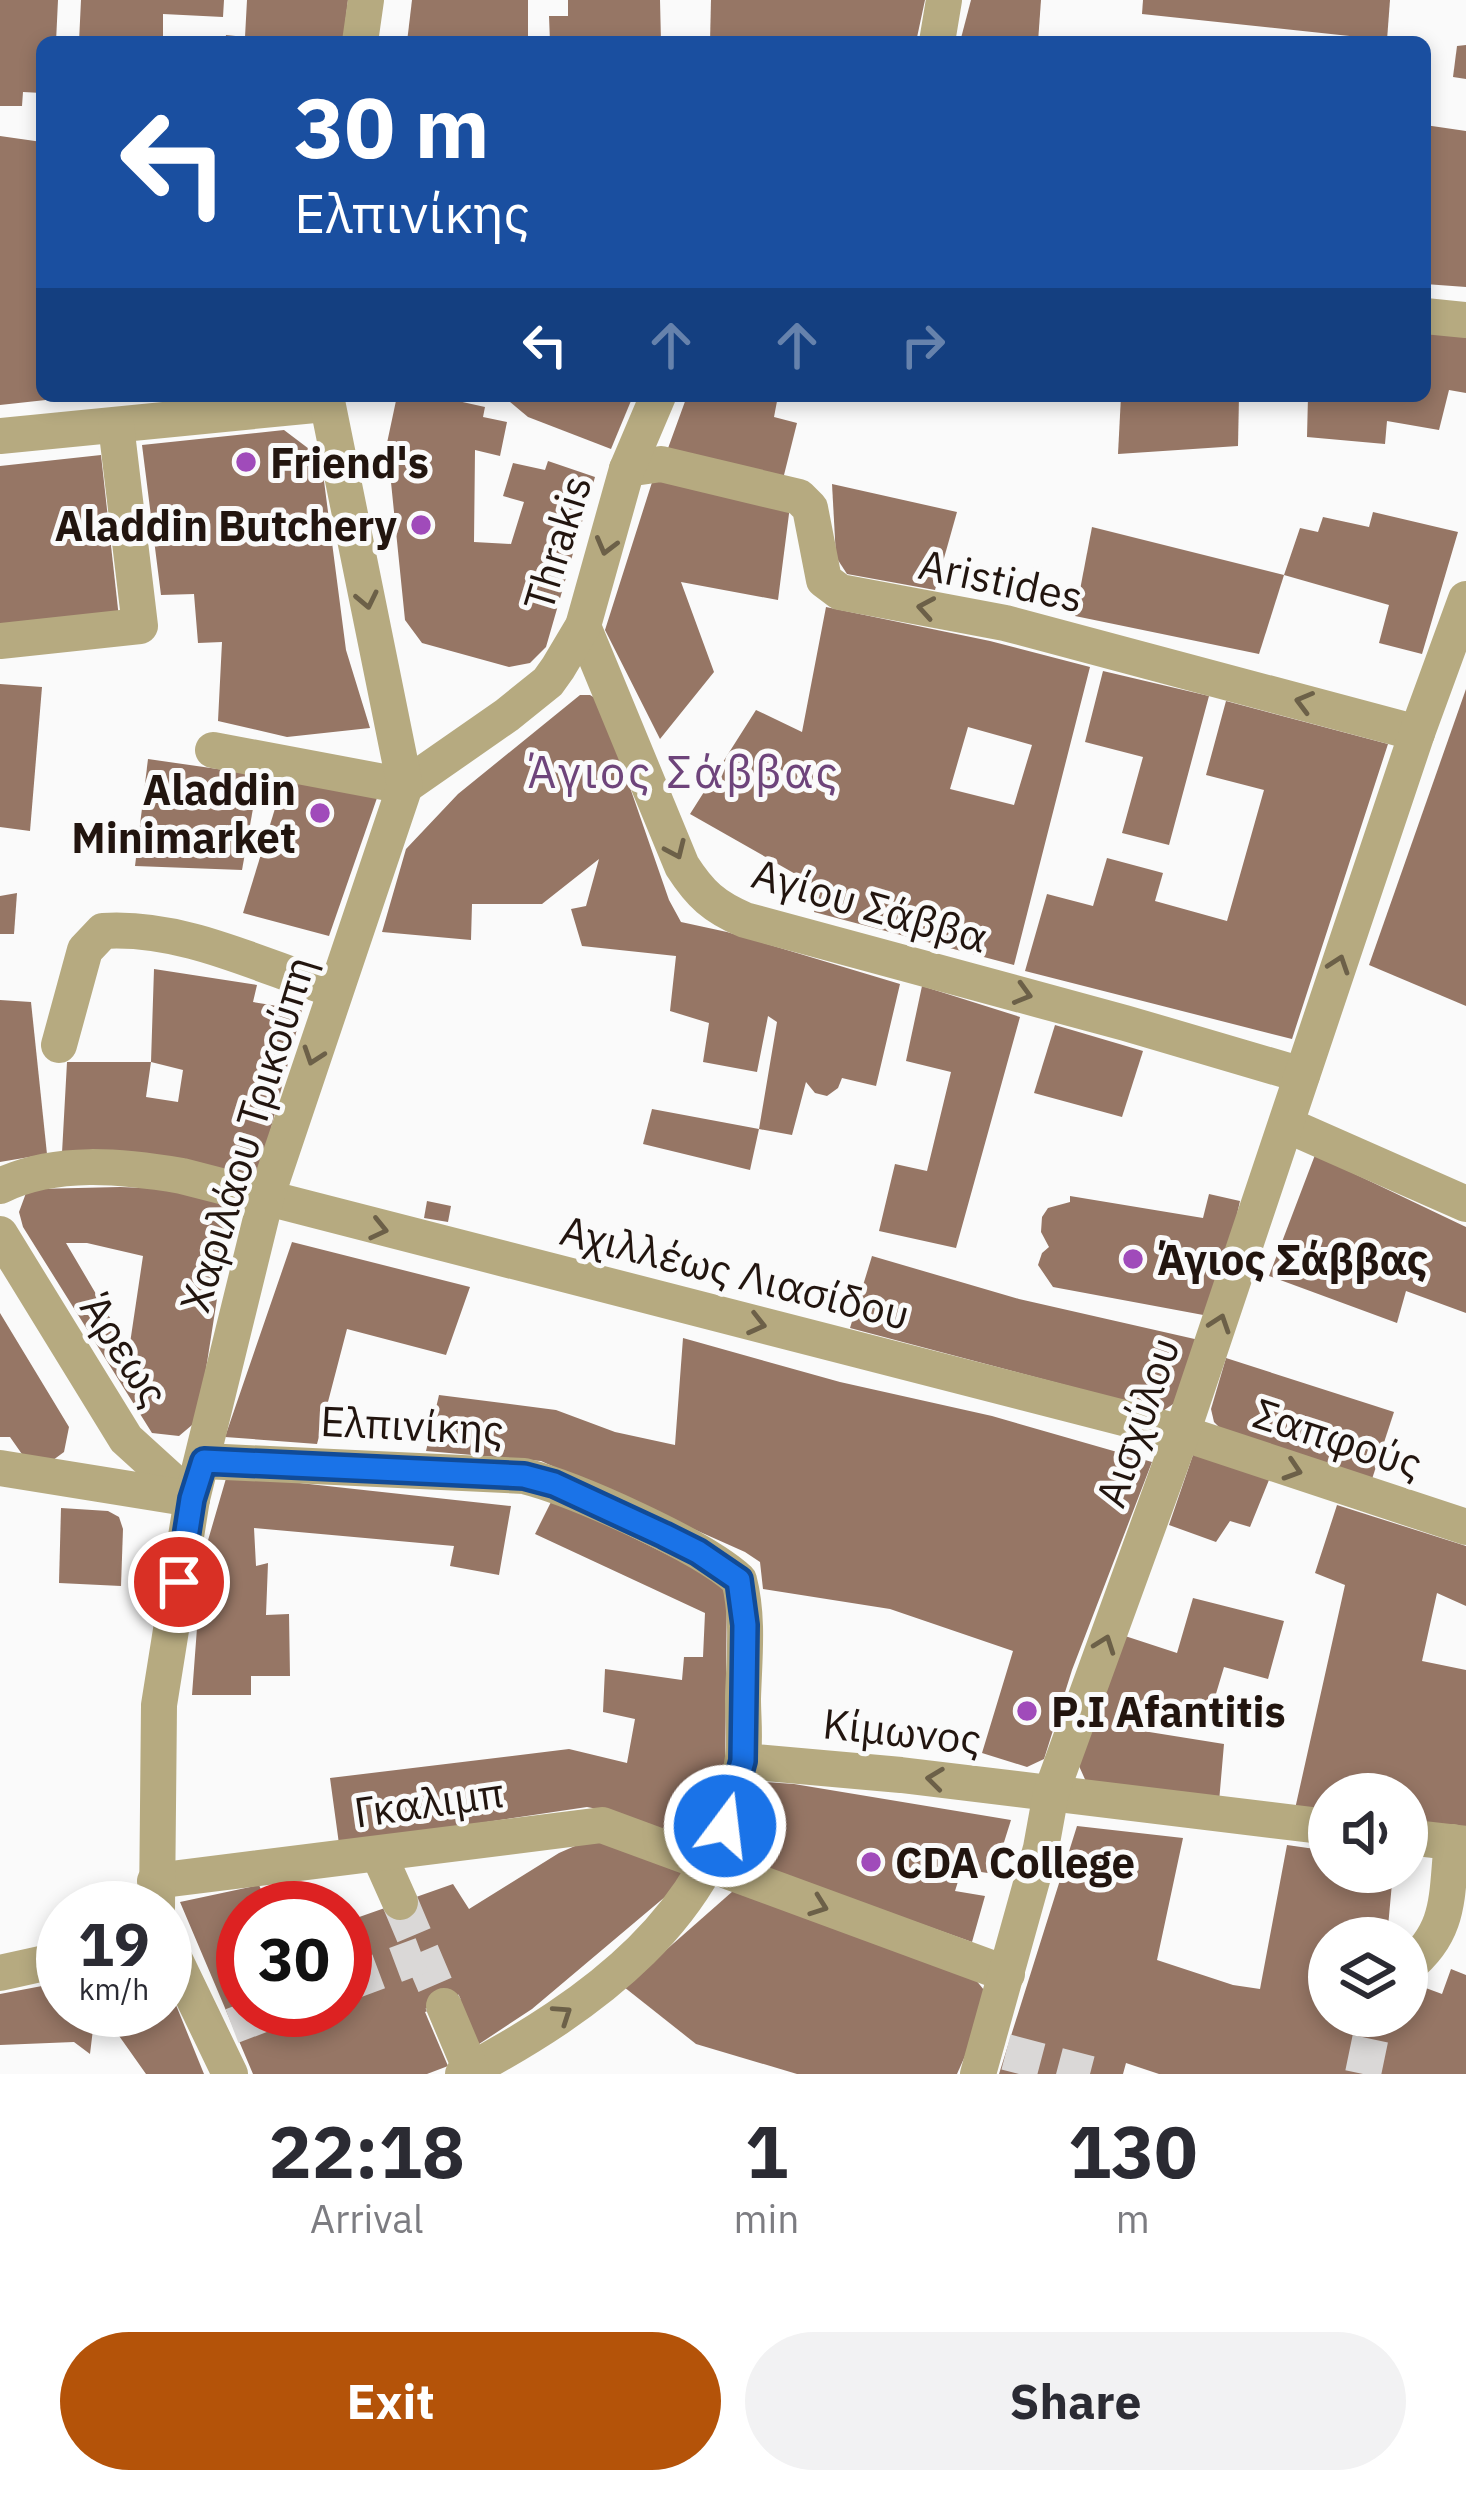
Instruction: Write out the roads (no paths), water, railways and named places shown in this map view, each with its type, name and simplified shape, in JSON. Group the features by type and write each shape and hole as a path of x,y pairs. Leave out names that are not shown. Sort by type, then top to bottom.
{"street":[{"path":"361,36 366,0"},
{"path":"938,36 944,0"},
{"path":"1431,317 1466,320"},
{"path":"0,436 308,402"},
{"path":"213,750 405,786 325,402"},
{"name":"Thrakis","path":"405,786 548,682 584,626 627,469 655,402"},
{"path":"0,641 140,626 116,425"},
{"name":"Aristides","path":"627,469 661,464 799,497 810,508 824,580 840,592 1005,623 1417,733"},
{"name":"Αισχύλου","path":"991,2058 1051,1793 1182,1433 1466,599"},
{"name":"Αγίου Σάββα","path":"584,626 682,866 701,895 717,908 745,920 1125,1022 1302,1075"},
{"name":"Χαριλάου Τρικούπη","path":"156,1881 159,1705 192,1499 266,1198 405,786"},
{"path":"59,1045 85,950 103,931 134,928 181,937 335,990"},
{"path":"1287,1125 1466,1204"},
{"name":"Αχιλλέως Λιασίδου","path":"0,1186 39,1173 118,1166 182,1176 1182,1433"},
{"name":"Άρεως","path":"0,1234 12,1273 126,1438 192,1499"},
{"name":"Σαπφούς","path":"1182,1433 1466,1527"},
{"name":"Ελπινίκης","path":"204,1461 524,1476 595,1502 739,1580 743,1761 709,1866 673,1918 586,1998 467,2072"},
{"path":"0,1468 192,1499"},
{"name":"Κίμωνος","path":"743,1761 1308,1824"},
{"name":"Γκαλιμπ","path":"192,1888 480,1839 602,1825 1007,1974"},
{"path":"1428,1839 1459,1843 1440,1932 1428,1949"},
{"path":"379,1855 400,1902"},
{"path":"0,1973 36,1965"},
{"path":"192,1983 222,2030 230,2074"},
{"path":"444,2006 467,2072"}],"tunnel":[{"path":"400,1902 444,2006"},
{"path":"372,1974 422,1955"},
{"path":"1363,2074 1371,2037"},
{"path":"1006,2052 1090,2074"}],"place":[{"name":"Friend's","path":"246,462"},
{"name":"Aladdin Butchery","path":"421,525"},
{"name":"Aladdin Minimarket","path":"320,813"},
{"name":"Άγιος Σάββας","path":"1133,1259"},
{"name":"P.I Afantitis","path":"1027,1711"},
{"name":"CDA College","path":"871,1862"}],"district":[{"name":"Άγιος Σάββας","path":"684,771"}]}
